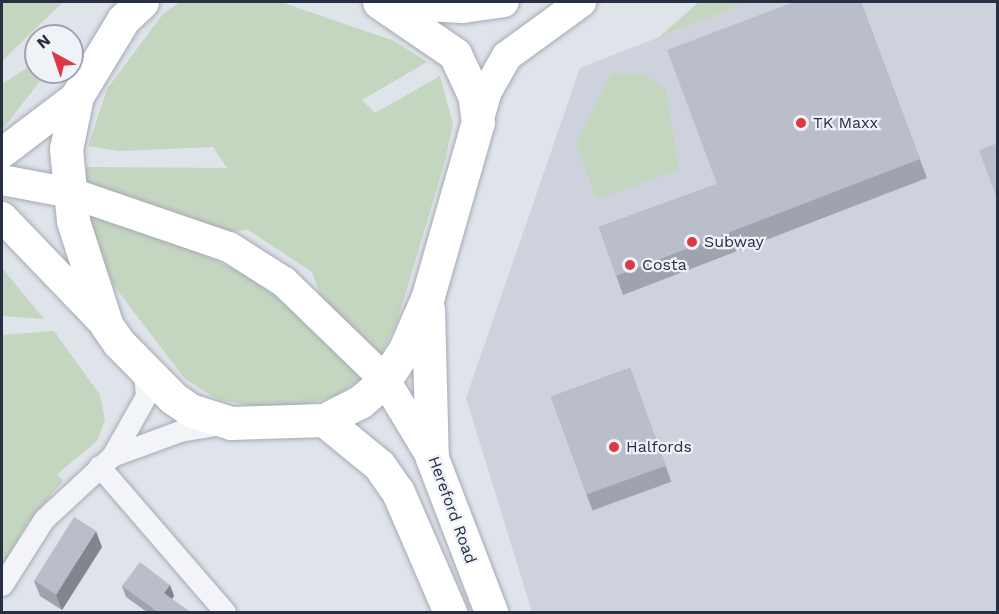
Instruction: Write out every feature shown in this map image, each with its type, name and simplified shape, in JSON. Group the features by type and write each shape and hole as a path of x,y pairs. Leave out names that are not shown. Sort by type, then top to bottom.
{"main road":[{"path":"383,3 463,8 504,2"},
{"path":"2,217 107,326 144,372 190,410 231,423 324,420 360,402 385,380 428,296 487,91 507,56 581,2"},
{"path":"383,3 455,54 474,95 478,122"},
{"path":"2,153 77,96 133,8"},
{"path":"77,96 66,149 73,221 107,326"},
{"path":"2,180 71,193 229,247 284,282 385,380 432,458"},
{"name":"Hereford Road","path":"428,296 432,458 491,612"},
{"path":"324,420 380,465 399,492 450,612"}],"street":[{"path":"2,585 44,519 105,461 146,396 144,372"},
{"path":"105,461 180,431 231,423"},
{"path":"105,461 225,612"}],"shaded area":[{"path":"749,2 997,2 997,612 532,612 466,398 580,68"}],"green space":[{"path":"2,2 63,2 40,24 24,24 24,40 2,61"},
{"path":"180,2 281,2 394,41 427,62 362,100 375,113 440,76 453,124 445,161 397,322 380,356 320,295 312,272 247,229 221,235 85,194 86,167 227,168 213,147 119,151 88,146 107,89 163,14"},
{"path":"699,2 749,2 659,37"},
{"path":"24,70 24,84 38,84 2,130 2,84"},
{"path":"612,73 644,74 666,90 679,170 597,199 576,144"},
{"path":"85,212 179,243 244,274 310,321 362,379 337,395 305,405 261,408 217,399 184,378 112,283"},
{"path":"2,268 44,319 2,316"},
{"path":"54,331 100,395 105,420 97,441 57,474 63,481 27,523 2,567 2,335"}],"building":[{"name":"TK Maxx","path":"794,2 861,2 920,159 616,276 599,227 717,184 667,50"},
{"path":"998,143 998,201 979,150"},
{"name":"Halfords","path":"630,368 666,466 587,494 551,397"},
{"path":"74,517 96,531 56,594 34,581"},
{"path":"140,562 170,585 164,593 190,612 158,612 122,586"}],"place":[{"name":"TK Maxx","path":"801,123"},
{"name":"Subway","path":"692,242"},
{"name":"Costa","path":"630,265"},
{"name":"Halfords","path":"614,447"}]}
